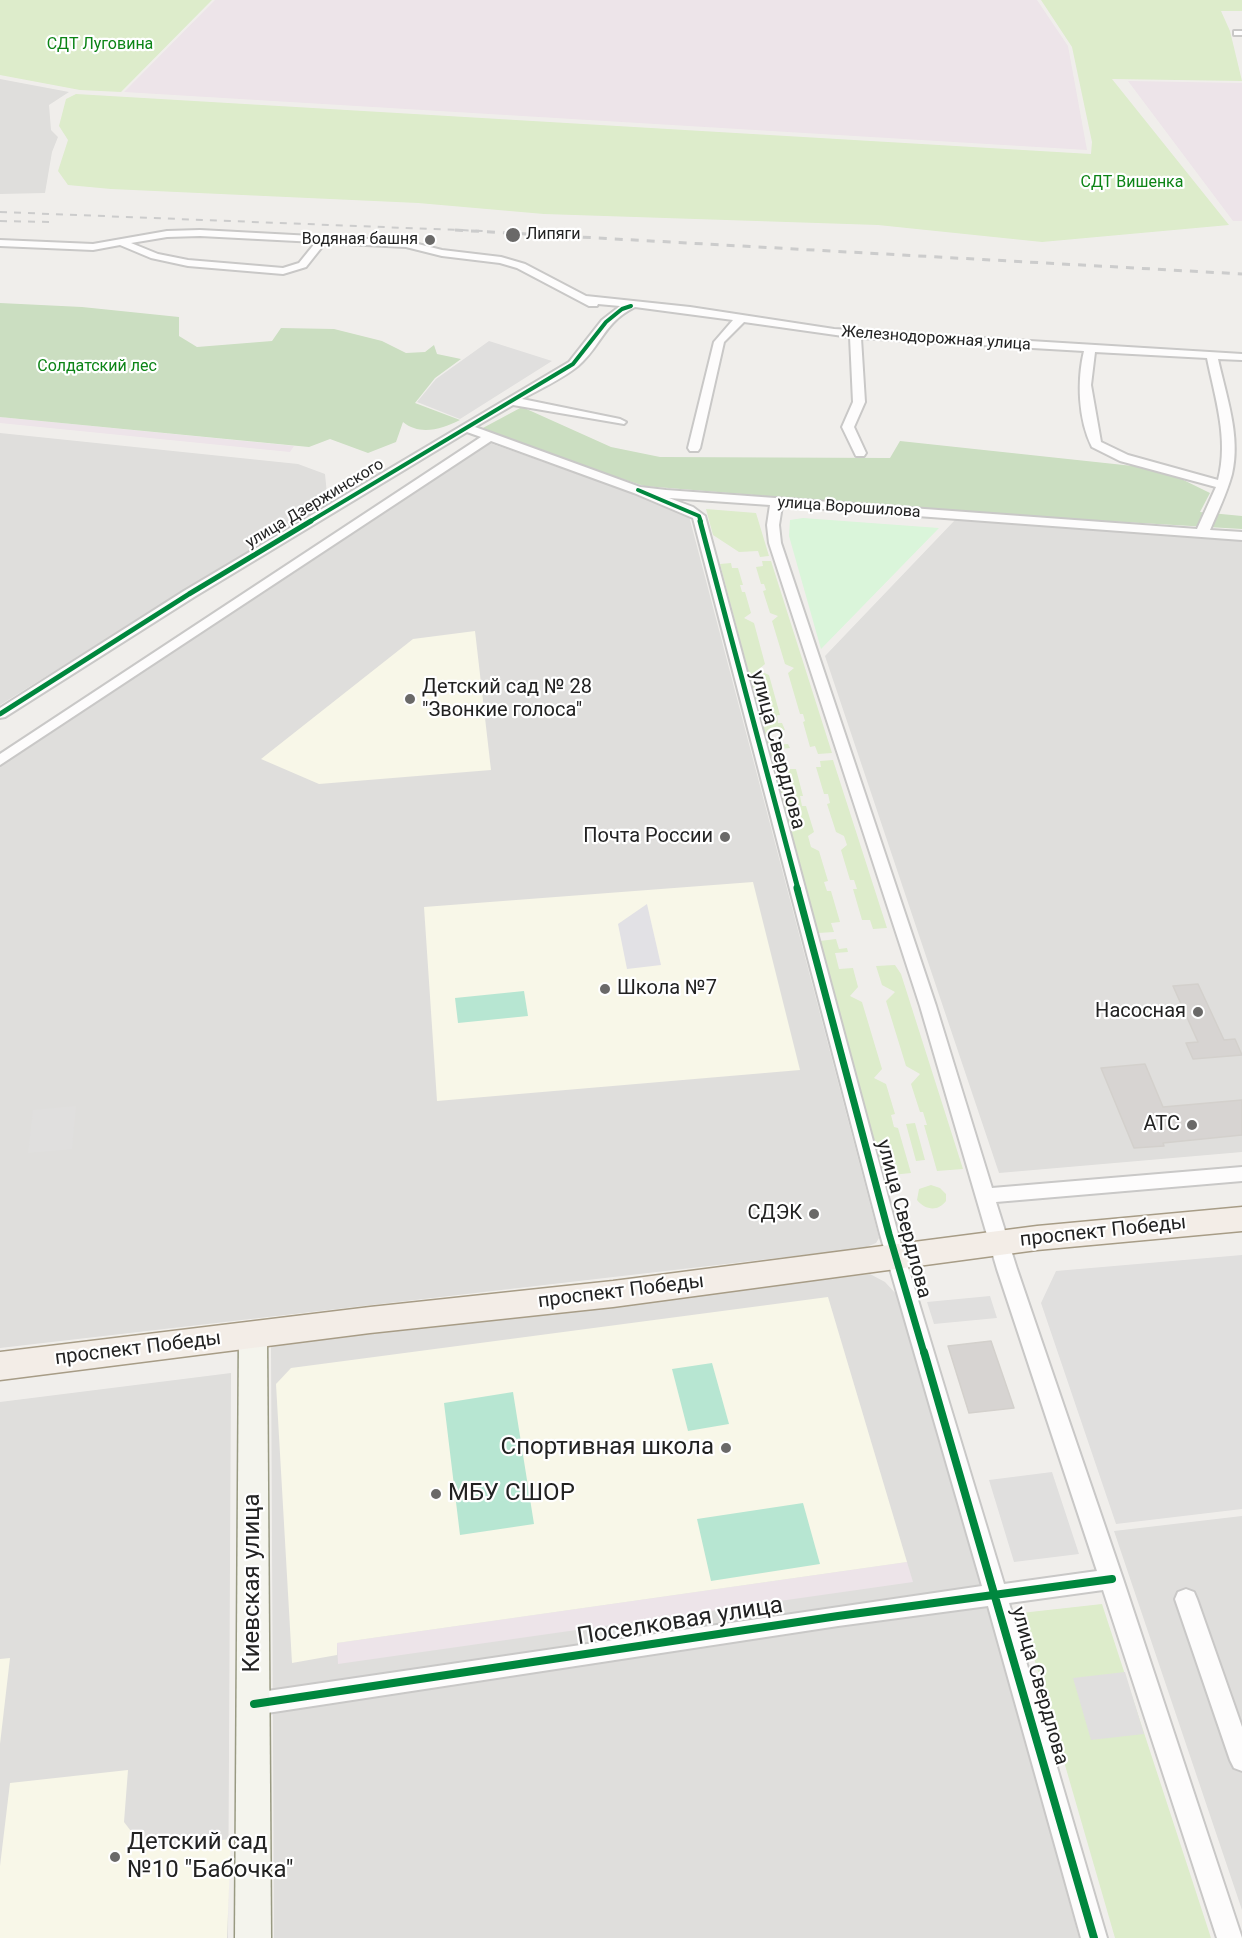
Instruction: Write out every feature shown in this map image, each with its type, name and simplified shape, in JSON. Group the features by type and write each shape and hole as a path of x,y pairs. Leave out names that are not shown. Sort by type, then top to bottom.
{"main road":[{"name":"проспект Победы","path":"0,1366 613,1294 999,1243 1242,1219"},
{"name":"Киевская улица","path":"253,1335 253,1938"}],"street":[{"path":"0,243 84,247 124,244 167,234 200,233 406,244 442,253 501,260 521,266 585,299 612,316"},
{"path":"124,244 147,254 206,266 284,271 302,265 316,251 323,238"},
{"name":"Железнодорожная улица","path":"585,299 631,306 690,310 855,334 1242,357"},
{"name":"улица Дзержинского","path":"0,714 189,594 513,401 579,359 612,316 620,309 631,306"},
{"path":"694,448 719,342 741,319"},
{"path":"855,334 859,402 848,427 860,453"},
{"path":"1090,348 1083,370 1085,394 1096,444 1124,458 1222,485"},
{"path":"1202,533 1222,485 1228,462 1227,437 1212,355"},
{"path":"513,401 620,422"},
{"name":"улица Ворошилова","path":"466,428 638,490 693,497 1242,536"},
{"name":"улица Дзержинского","path":"0,761 489,437"},
{"name":"улица Свердлова","path":"638,490 699,516 895,1257 996,1596 1094,1938"},
{"path":"776,503 773,512 775,543 928,1006 999,1243 1230,1938"},
{"path":"986,1196 1242,1174"},
{"name":"Поселковая улица","path":"254,1704 838,1616 1112,1579"},
{"path":"1186,1599 1242,1760"}],"shaded area":[{"path":"215,0 1037,0 1068,46 1087,150 124,92"},
{"path":"0,79 69,92 49,105 51,130 58,137 52,152 45,193 0,194"},
{"path":"1128,81 1242,83 1242,221 1233,221"},
{"path":"489,341 552,361 460,419 417,402 436,379"},
{"path":"0,417 294,446 290,452 0,423"},
{"path":"0,433 298,464 325,474 327,494 334,503 182,592 0,705"},
{"path":"490,443 689,516 879,1238 876,1243 864,1248 0,1348 0,767 17,752"},
{"path":"955,520 1242,540 1242,1152 999,1173 825,656"},
{"name":"Детский сад № 28 \"Звонкие голоса\"","path":"475,631 491,770 319,784 261,759 413,639"},
{"name":"Школа №7","path":"753,882 800,1070 437,1101 424,907"},
{"path":"647,904 661,965 627,969 618,924"},
{"path":"76,1106 72,1149 28,1153 33,1110"},
{"path":"1242,1255 1242,1509 1116,1524 1041,1303 1056,1271"},
{"path":"870,1274 885,1282 897,1295 977,1560 1079,1938 274,1938 271,1346"},
{"path":"990,1296 997,1318 934,1324 927,1302"},
{"path":"828,1297 907,1562 337,1643 337,1655 292,1663 276,1384 291,1368"},
{"path":"231,1373 228,1938 0,1938 0,1402"},
{"path":"1052,1472 1079,1554 1014,1562 989,1480"},
{"path":"1242,1516 1242,1910 1114,1531"},
{"path":"907,1562 913,1582 338,1664 337,1643"},
{"path":"10,1658 0,1744 0,1659"},
{"path":"1125,1672 1144,1734 1091,1740 1073,1678"},
{"name":"Детский сад №10 \"Бабочка\"","path":"128,1770 124,1822 144,1848 231,1839 227,1938 0,1938 0,1866 10,1783"}],"green space":[{"name":"СДТ Луговина","path":"0,0 212,0 121,92 80,90 0,75"},
{"name":"СДТ Вишенка","path":"1041,0 1242,0 1242,11 1221,11 1230,31 1242,81 1112,79 1229,225 1042,242 878,225 544,214 418,203 111,189 68,185 58,171 68,140 59,126 66,99 76,94 1091,154 1092,142 1072,47"},
{"name":"Солдатский лес","path":"0,303 82,307 179,317 179,336 197,347 272,341 281,328 334,329 382,341 406,353 425,352 434,345 437,354 461,359 435,378 415,403 460,420 431,430 417,429 403,422 396,442 368,453 330,439 309,447 0,417"},
{"path":"522,407 611,447 660,457 890,458 900,441 1161,469 1210,493 1200,512 1242,516 1242,529 988,514 644,486 541,452 481,429"},
{"path":"706,509 756,513 769,556 760,557 758,551 739,552 713,535"},
{"path":"803,518 939,528 821,649 789,536 790,520"},
{"path":"762,561 771,561 832,753 818,754 815,746 810,747 803,714 800,714 788,673 794,668 785,664 772,621 778,616 770,613 763,591 766,590 764,584 761,584 756,567 763,566"},
{"path":"731,563 732,568 738,568 743,585 740,585 742,592 745,592 751,613 744,618 754,623 765,664 758,670 769,675 780,715 777,715 778,723 782,723 785,730 769,731 772,745 788,744 790,748 781,749 783,756 771,757 720,564"},
{"path":"833,760 887,928 873,929 870,920 862,920 853,889 857,889 854,880 850,880 841,850 847,845 844,836 836,832 827,804 830,803 828,794 824,794 816,767 821,767 820,761"},
{"path":"785,762 787,769 796,769 803,796 800,796 802,806 806,806 814,832 808,836 811,847 819,851 828,881 824,882 827,891 831,891 840,922 831,923 834,932 818,933 773,763"},
{"path":"836,939 839,949 847,948 848,952 835,953 839,969 853,968 858,987 850,996 862,1002 882,1069 874,1078 886,1084 895,1114 891,1115 894,1127 898,1128 911,1173 882,1176 820,941"},
{"path":"895,965 901,974 963,1169 937,1171 924,1125 927,1125 911,1084 920,1074 906,1066 886,1001 895,992 882,985 876,966"},
{"path":"524,991 528,1016 458,1023 455,998"},
{"path":"915,1123 925,1160 916,1161 906,1124"},
{"path":"931,1185 940,1188 946,1194 946,1201 939,1207 928,1208 917,1200 919,1189"},
{"path":"712,1363 729,1424 688,1431 672,1369"},
{"path":"513,1392 534,1524 460,1535 444,1403"},
{"path":"803,1503 820,1564 711,1581 697,1519"},
{"path":"1102,1604 1211,1938 1115,1938 1021,1613"}],"building":[{"name":"Насосная","path":"1198,984 1224,1040 1235,1039 1242,1055 1193,1059 1186,1043 1198,1042 1173,986"},
{"path":"1145,1064 1163,1107 1242,1100 1242,1135 1134,1148 1101,1068"},
{"path":"991,1341 1014,1408 969,1413 948,1346"}],"railway":[{"path":"0,212 484,231"},
{"path":"0,221 53,222"},
{"path":"455,230 1242,274"}],"cycle path":[{"path":"0,714 189,594 573,364 606,322 622,309 631,306"},
{"path":"638,490 699,516 889,1234 1003,1619 1094,1938"},
{"path":"254,1704 838,1616 1112,1579"}],"place":[{"name":"Липяги","path":"513,235"},
{"name":"Водяная башня","path":"430,240"},
{"name":"Детский сад № 28 \"Звонкие голоса\"","path":"410,699"},
{"name":"Почта России","path":"725,837"},
{"name":"Школа №7","path":"605,989"},
{"name":"Насосная","path":"1198,1012"},
{"name":"АТС","path":"1192,1125"},
{"name":"СДЭК","path":"814,1214"},
{"name":"Спортивная школа","path":"726,1448"},
{"name":"МБУ СШОР","path":"436,1494"},
{"name":"Детский сад №10 \"Бабочка\"","path":"115,1857"}]}
